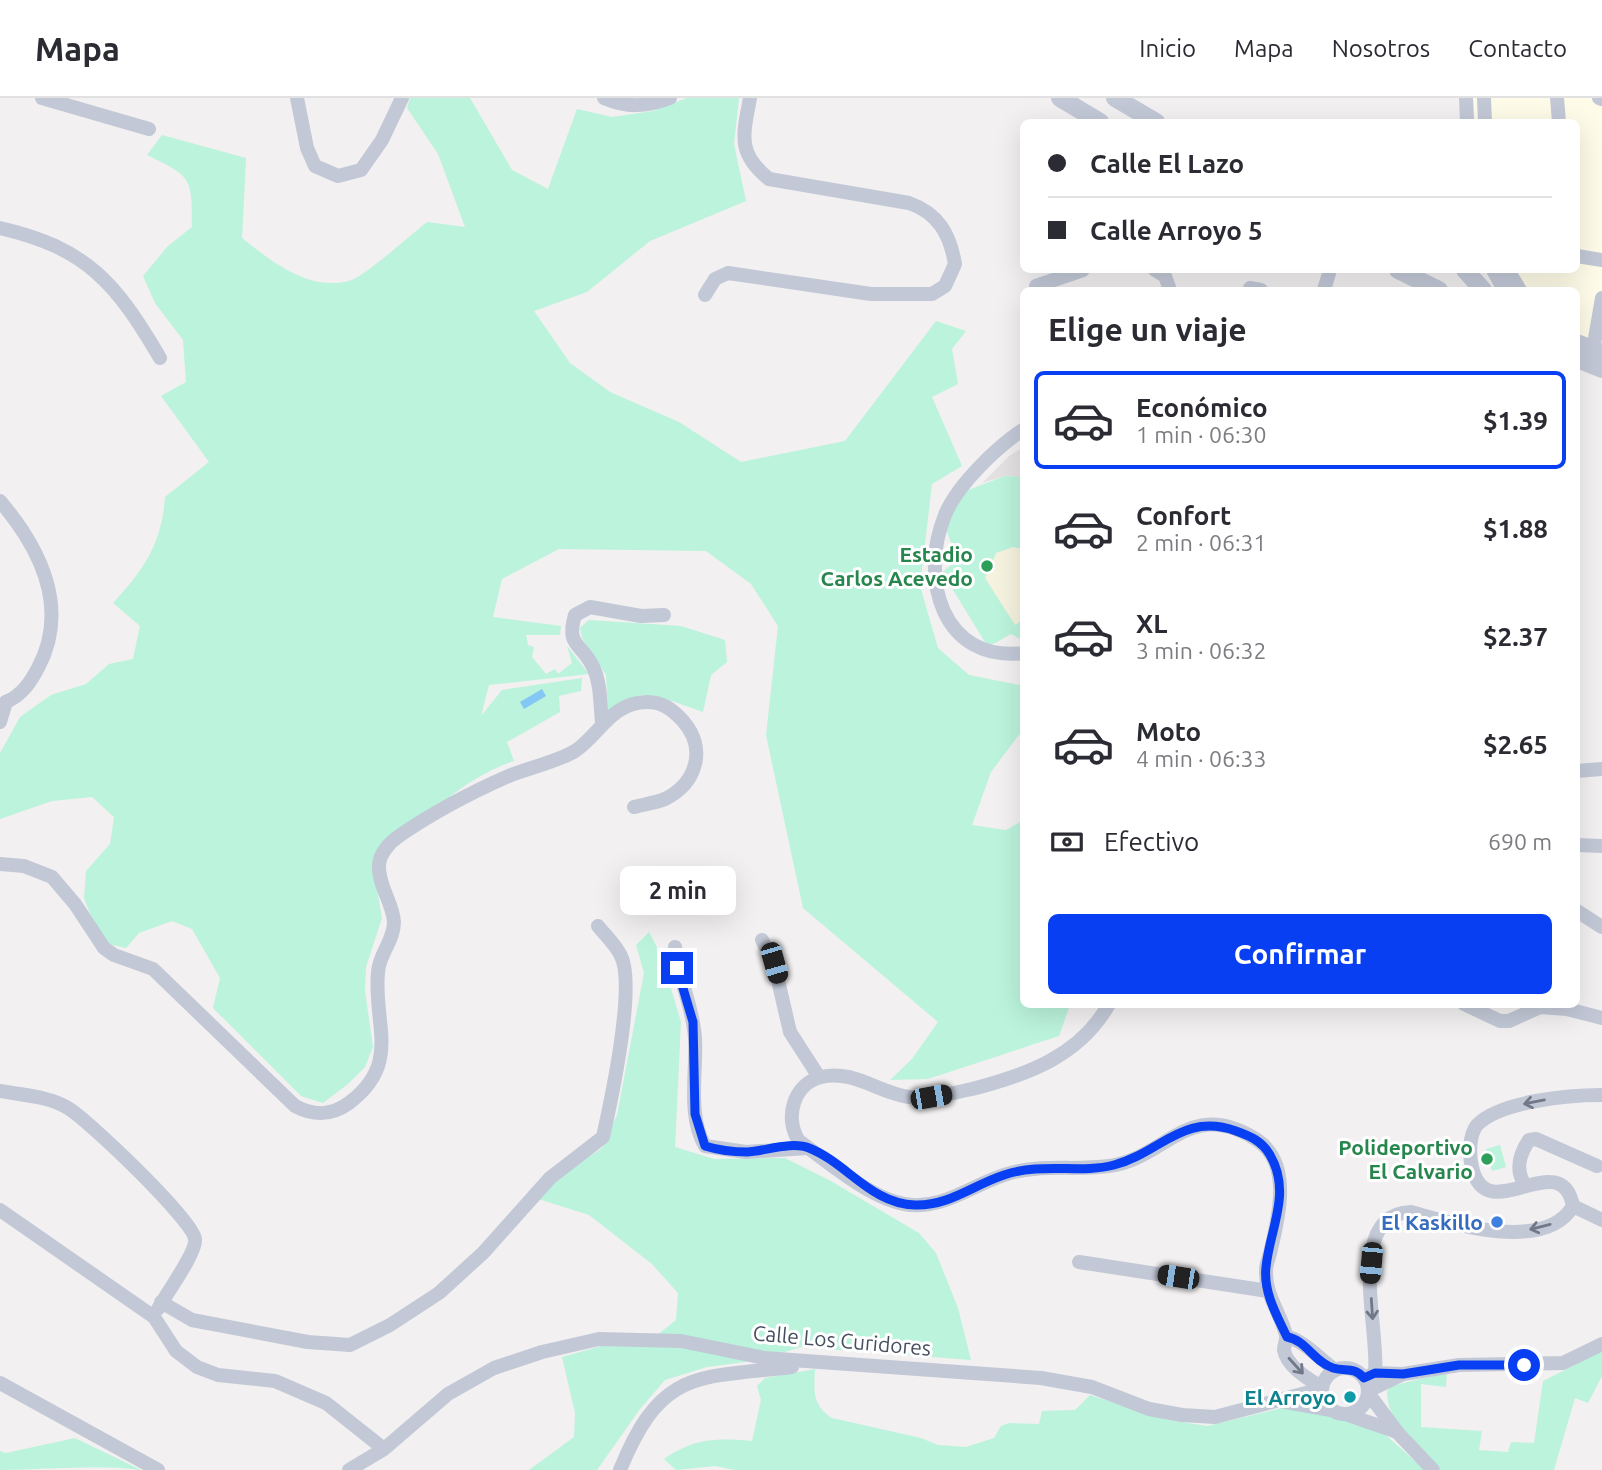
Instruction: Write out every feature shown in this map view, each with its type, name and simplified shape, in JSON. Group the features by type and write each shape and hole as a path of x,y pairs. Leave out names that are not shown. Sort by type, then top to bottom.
{"street":[{"path":"41,98 149,129"},
{"path":"297,98 307,148 315,166 338,176 361,170 382,140 402,98"},
{"path":"604,98 621,105 645,106 670,98"},
{"path":"705,295 715,279 728,273 871,294 932,294 945,286 955,264 943,228 926,209 909,203 769,179 753,166 744,149 743,131 750,98"},
{"path":"1060,98 1095,119"},
{"path":"1466,98 1467,119"},
{"path":"1484,98 1485,119"},
{"path":"1557,98 1559,119"},
{"path":"1121,108 1148,119"},
{"path":"0,228 57,246 97,272 122,297 159,358"},
{"path":"1580,256 1602,260"},
{"path":"1036,286 1074,273"},
{"path":"1160,273 1165,276 1169,287"},
{"path":"1404,273 1433,287"},
{"path":"1468,273 1480,287"},
{"path":"1602,298 1587,351 1602,369"},
{"path":"1020,432 993,454 951,502 940,528 934,564 936,591 941,607 962,637 986,652 1020,653"},
{"path":"0,501 21,525 45,572 52,618 50,640 31,680 15,698 3,701 0,722"},
{"path":"602,722 592,665 573,642 570,632 575,615 590,607 641,616 664,615"},
{"path":"0,864 24,866 52,877 75,904 104,948 114,955 153,970 295,1106 310,1114 337,1111 373,1078 381,1063 383,1026 378,1003 378,969 391,942 394,920 380,876 382,854 396,838 475,790 571,753 589,741 602,722 622,709 647,702 672,708 692,731 698,757 694,772 664,800 634,807"},
{"path":"1580,771 1602,769"},
{"path":"1580,845 1602,846"},
{"path":"1580,913 1602,927"},
{"path":"162,1302 192,1320 309,1342 350,1345 390,1325 439,1293 483,1253 550,1178 603,1137 612,1097 626,981 621,956 598,926"},
{"path":"762,940 774,963 790,1031 819,1077"},
{"path":"675,947 677,968 693,1022 695,1114 705,1146 746,1152 808,1147"},
{"path":"1107,1008 1101,1018 1066,1053 1047,1065 1000,1082 931,1097 910,1097 851,1076 819,1077 805,1086 793,1105 793,1133 808,1147 871,1191 902,1204 916,1205 945,1201 991,1180 1025,1170 1112,1166 1188,1128 1207,1125 1228,1128 1259,1142 1278,1173 1279,1211 1266,1267 1268,1291 1287,1337 1284,1350 1291,1363 1321,1388 1325,1404 1338,1412 1358,1410 1369,1384 1369,1279 1372,1247 1378,1230 1387,1219 1398,1212 1411,1212 1465,1227 1494,1232 1521,1231 1559,1221 1573,1206"},
{"path":"1472,1008 1500,1021 1509,1021 1538,1008"},
{"path":"1554,1008 1602,1018"},
{"path":"0,1091 42,1098 70,1110 168,1200 194,1233 194,1249 154,1317"},
{"path":"1573,1206 1571,1196 1560,1185 1548,1182 1525,1185 1500,1194 1485,1189 1472,1169 1470,1147 1478,1125 1527,1103 1602,1095"},
{"path":"1525,1185 1519,1176 1519,1166 1521,1152 1529,1140 1536,1139 1597,1166"},
{"path":"1573,1206 1602,1220"},
{"path":"0,1210 154,1317 176,1351 197,1367 218,1375 275,1381 326,1403 384,1449"},
{"path":"1079,1262 1268,1291"},
{"path":"1287,1337 1298,1339 1312,1354 1335,1370"},
{"name":"Calle Los Curidores","path":"349,1470 384,1449 447,1394 494,1368 542,1352 599,1339 681,1340 764,1358 822,1364 978,1372 1067,1381 1092,1387 1149,1409 1182,1415 1215,1417 1321,1388"},
{"path":"1369,1384 1403,1374 1459,1365 1563,1363 1602,1344"},
{"path":"620,1470 647,1416 671,1390 699,1377 822,1364"},
{"path":"1321,1388 1328,1374 1335,1370 1351,1368 1369,1384 1398,1433 1433,1470"},
{"path":"0,1383 158,1470"},
{"path":"1279,1401 1338,1412 1398,1433"}],"shaded area":[{"path":"1473,98 1602,98 1602,350 1580,342 1580,287 1507,287 1499,273 1580,273 1580,119 1475,119"},
{"path":"1020,449 1020,477 1005,476 982,483 1009,456"}],"green space":[{"path":"410,98 470,98 512,170 548,189 577,109 612,117 653,111 687,98 739,98 734,144 746,201 650,241 587,292 534,311 570,363 610,392 679,422 741,462 845,441 936,321 966,331 952,349 958,384 932,397 962,466 932,484 920,586 938,648 969,675 1020,685 1020,733 991,772 972,825 1006,830 1020,822 1020,1008 1069,1008 1059,1036 928,1079 890,1080 912,1059 938,1022 803,908 766,735 778,626 751,584 706,551 559,549 502,579 493,617 561,626 560,635 526,635 528,645 534,647 532,657 546,674 555,669 558,674 572,663 567,646 589,674 489,685 481,716 502,690 582,678 581,691 559,696 560,712 507,742 514,761 494,769 456,792 373,867 382,918 366,967 365,991 373,1047 365,1067 323,1103 301,1096 213,1008 220,978 192,929 172,921 139,933 126,948 109,944 96,930 84,898 86,871 110,844 114,817 92,797 52,801 0,819 0,753 20,717 51,695 86,684 109,664 133,659 140,626 113,603 150,555 160,528 165,497 209,462 161,396 186,382 183,340 155,303 143,276 168,246 192,227 190,188 181,174 147,155 162,135 246,158 242,238 278,265 305,278 319,282 349,281 376,264 427,222 465,227 438,154 407,108"},
{"name":"Estadio Carlos Acevedo","path":"1005,476 1020,477 1020,639 1011,634 988,647 942,572 958,560 945,527 963,492"},
{"path":"589,620 681,626 725,640 727,662 711,675 703,712 672,701 640,695 608,712 606,675 582,638 580,628"},
{"path":"649,932 661,955 681,1022 675,1147 714,1159 785,1158 829,1180 919,1233 936,1253 958,1308 971,1360 800,1347 761,1360 707,1367 665,1380 640,1409 597,1470 529,1470 574,1437 575,1413 562,1357 616,1342 650,1341 676,1320 678,1293 652,1264 589,1215 529,1196 602,1148 617,1115 644,973 636,945"},
{"path":"1500,1145 1506,1167 1492,1171 1486,1149"},
{"path":"1602,1347 1602,1376 1588,1403 1575,1398 1554,1470 1441,1470 1398,1425 1388,1403 1387,1391 1392,1386 1447,1372 1446,1387 1421,1384 1421,1427 1482,1431 1479,1450 1508,1452 1511,1442 1534,1443 1543,1381 1577,1364"},
{"path":"815,1369 818,1403 832,1418 921,1438 938,1445 966,1447 994,1438 1001,1426 1009,1423 1039,1424 1042,1411 1075,1410 1090,1395 1169,1420 1207,1426 1282,1408 1317,1410 1381,1431 1425,1470 735,1470 715,1466 676,1470 664,1459 696,1443 752,1441 761,1400 757,1386 765,1378"},
{"path":"75,1438 141,1470 89,1467 0,1470 0,1451 6,1453"}],"sand":[{"path":"1013,547 1020,548 1020,622 1015,625 985,578 996,553"}],"water":[{"path":"542,689 546,696 524,709 520,702"}],"place":[{"name":"Estadio Carlos Acevedo","path":"987,566"},
{"name":"Polideportivo El Calvario","path":"1487,1159"},
{"name":"El Kaskillo","path":"1497,1222"},
{"name":"El Arroyo","path":"1350,1397"}],"route":[{"path":"677,968 693,1022 695,1114 700,1138 705,1146 746,1152 808,1147 871,1191 902,1204 916,1205 945,1201 1006,1174 1025,1170 1112,1166 1188,1128 1207,1125 1228,1128 1259,1142 1269,1154 1278,1173 1281,1188 1279,1211 1266,1267 1268,1291 1287,1337 1298,1339 1312,1354 1335,1370 1351,1368 1364,1378 1375,1373 1403,1374 1459,1365 1524,1365"}]}
